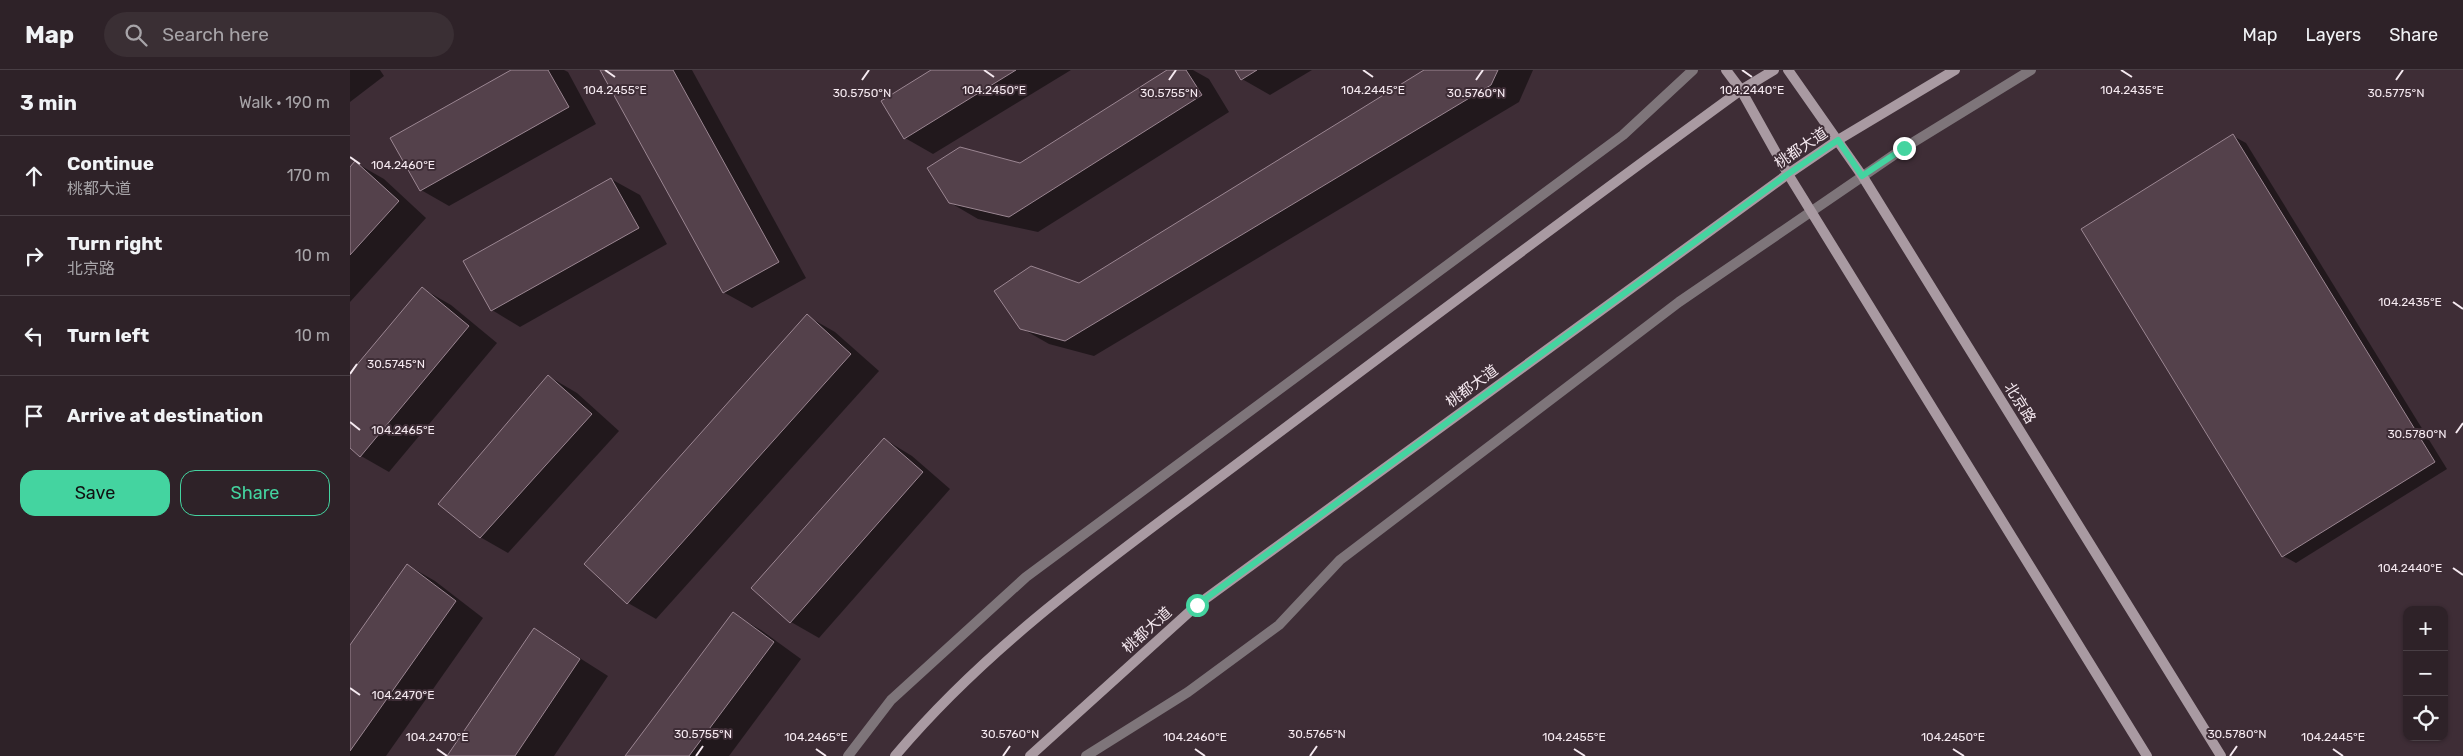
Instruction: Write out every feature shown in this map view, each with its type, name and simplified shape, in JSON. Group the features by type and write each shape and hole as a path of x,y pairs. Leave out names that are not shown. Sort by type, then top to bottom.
{"main road":[{"path":"1726,70 1741,90 1788,174 2147,756"},
{"path":"895,756 927,718 1046,609 1555,225 1741,90 1774,70"},
{"name":"北京路","path":"1788,70 1862,176 2221,756"},
{"name":"桃都大道","path":"1030,756 1197,605 1788,174 1838,140 1955,70"}],"street":[{"path":"848,756 892,700 1026,577 1623,135 1693,70"},
{"path":"1086,756 1188,692 1279,625 1340,560 1679,302 1904,148 2031,70"}],"building":[{"path":"511,70 548,70 569,107 420,191 390,138"},
{"path":"600,70 673,70 779,262 723,293"},
{"path":"931,70 1016,70 904,139 881,101"},
{"path":"1167,70 1186,70 1202,95 1009,217 949,203 927,168 960,147 1020,163"},
{"path":"1235,70 1257,70 1241,80"},
{"path":"1424,70 1498,70 1491,85 1065,341 1020,329 994,291 1031,266 1079,283"},
{"path":"2233,134 2435,462 2282,557 2081,229"},
{"path":"355,161 399,201 350,255 350,167"},
{"path":"611,178 639,228 491,311 463,261"},
{"path":"422,287 469,326 360,457 350,448 350,373"},
{"path":"807,314 851,354 627,604 584,564"},
{"path":"548,375 592,414 480,538 438,504"},
{"path":"884,438 923,472 790,623 751,588"},
{"path":"407,564 456,601 350,751 350,645"},
{"path":"733,612 774,642 689,756 625,756"},
{"path":"534,628 580,659 515,756 447,756"}],"route":[{"path":"1197,605 1788,174 1838,140 1862,176 1904,148"}]}
